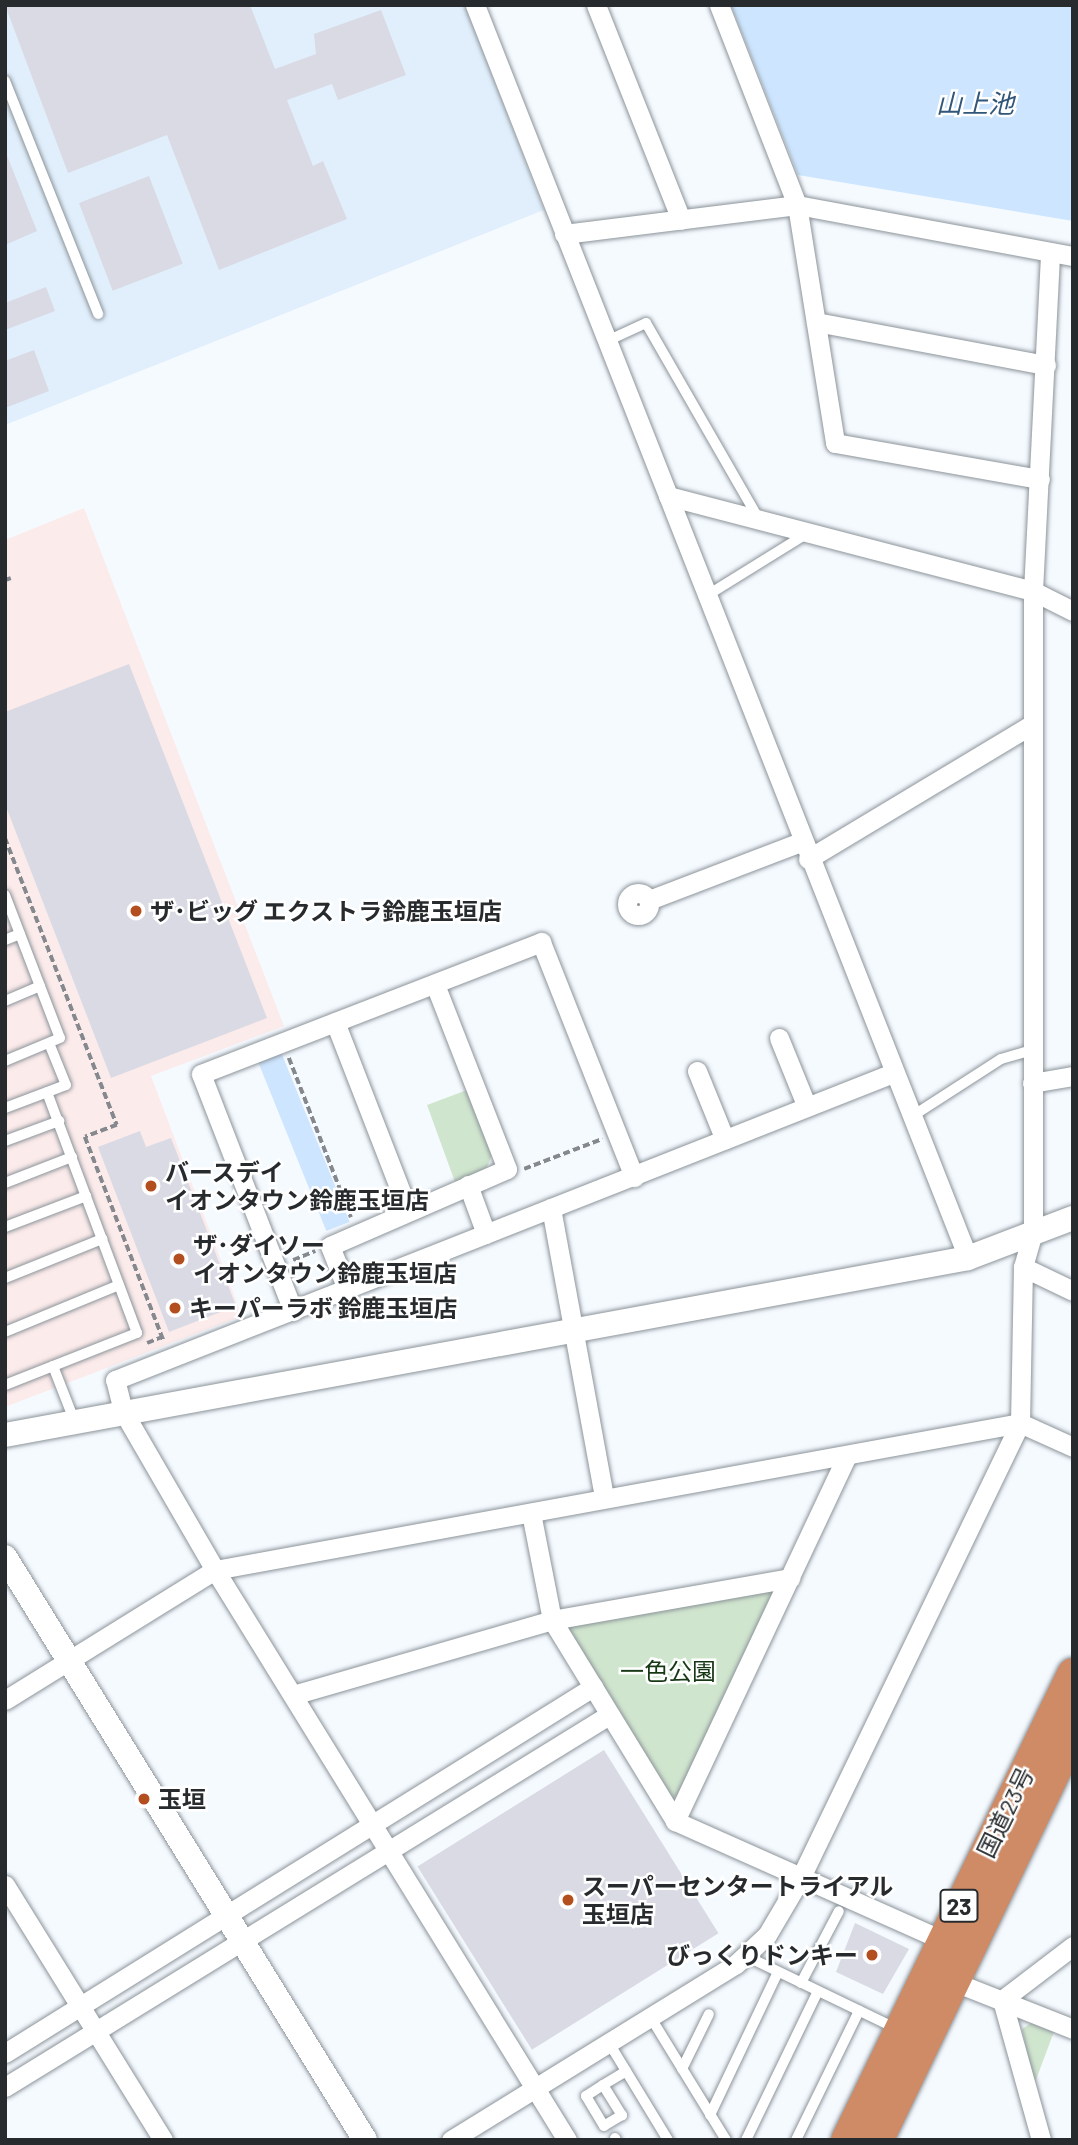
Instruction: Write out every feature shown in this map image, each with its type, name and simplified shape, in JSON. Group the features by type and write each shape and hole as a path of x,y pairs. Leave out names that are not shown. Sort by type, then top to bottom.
{"highway":[{"name":"国道23号","path":"847,2140 1073,1674"},
{"name":"国道23号","path":"876,2140 1073,1731"}],"street":[{"path":"475,5 805,850 968,1258"},
{"path":"596,5 681,220"},
{"path":"719,5 797,205 835,443 1040,479"},
{"path":"564,234 797,205 1073,256"},
{"path":"451,2140 651,2018 746,1956 778,1920 800,1880 1020,1423 1023,1267 1033,1233 1033,591 1051,252"},
{"path":"816,322 1046,365"},
{"path":"668,496 1033,591 1073,611"},
{"path":"649,900 805,850 1031,725"},
{"path":"293,1311 201,1074 541,942 634,1177"},
{"path":"407,1208 507,1169 435,984"},
{"path":"335,1022 407,1208 403,1217 330,1246 347,1289"},
{"path":"779,1038 807,1107"},
{"path":"697,1071 724,1140"},
{"path":"567,2140 215,1570 123,1411 115,1380 893,1073"},
{"path":"1032,1083 1073,1076"},
{"path":"468,1185 486,1234"},
{"path":"551,1208 604,1496"},
{"path":"5,1435 123,1411 574,1334 968,1258 1073,1218"},
{"path":"1023,1267 1073,1291"},
{"path":"5,1700 215,1570 531,1513 604,1496 847,1456 1020,1423 1073,1447"},
{"path":"675,1821 847,1456"},
{"path":"531,1513 552,1620 675,1821 800,1880 942,1940"},
{"path":"5,1558 365,2140"},
{"path":"293,1695 552,1620 790,1578"},
{"path":"5,2053 593,1688"},
{"path":"5,2087 609,1714"},
{"path":"5,1885 163,2140"},
{"path":"1002,2000 1073,1946"},
{"path":"952,1981 1073,2029"},
{"path":"1002,2000 1017,2067 1046,2138"}],"lane":[{"path":"5,81 98,314"},
{"path":"607,342 646,323 759,521"},
{"path":"706,596 807,534"},
{"path":"5,895 60,1038 5,1061"},
{"path":"5,940 20,934"},
{"path":"5,1001 40,986"},
{"path":"5,1108 66,1085 48,1043"},
{"path":"911,1117 1001,1059 1032,1050"},
{"path":"5,1385 137,1333 47,1092"},
{"path":"5,1142 58,1121"},
{"path":"5,1183 72,1157"},
{"path":"5,1227 86,1196"},
{"path":"5,1278 102,1239"},
{"path":"5,1332 119,1285"},
{"path":"53,1366 74,1420"},
{"path":"801,1983 838,1911"},
{"path":"746,1956 899,2030"},
{"path":"710,2115 778,1972"},
{"path":"747,2140 818,1991"},
{"path":"796,2140 859,2011"},
{"path":"682,2069 709,2014"},
{"path":"651,2018 726,2140"},
{"path":"609,2043 668,2140"},
{"path":"603,2085 626,2071"}],"path":[{"path":"5,580 11,578"},
{"path":"5,838 117,1125 85,1137 170,1358"},
{"path":"283,1042 358,1235"},
{"path":"507,1169 514,1173 617,1133"},
{"path":"276,1266 330,1246"}],"shaded area":[{"path":"5,5 465,5 544,210 5,425"},
{"path":"84,508 284,1026 151,1076 242,1316 5,1407 5,540"}],"green space":[{"path":"467,1090 493,1152 486,1170 455,1182 427,1105"},
{"name":"一色公園","path":"770,1587 776,1594 680,1795 668,1798 569,1629 573,1623"},
{"path":"1034,2021 1055,2029 1034,2085 1022,2029"}],"water":[{"name":"山上池","path":"731,5 1073,5 1073,221 798,175"},
{"path":"281,1052 350,1222 326,1231 258,1061"}],"building":[{"path":"5,5 250,5 275,69 316,54 314,34 381,10 406,75 338,100 332,84 287,100 313,166 323,161 347,219 219,270 167,135 68,173"},
{"path":"5,154 37,231 5,245"},
{"path":"149,176 183,264 113,291 79,203"},
{"path":"46,287 55,311 5,330 5,303"},
{"path":"34,350 49,391 5,408 5,361"},
{"name":"ザ･ビッグ エクストラ鈴鹿玉垣店","path":"129,664 267,1018 111,1078 5,804 5,712"},
{"path":"140,1131 146,1147 171,1138 236,1306 169,1332 98,1147"},
{"name":"スーパーセンタートライアル 玉垣店","path":"604,1750 718,1933 532,2050 417,1867"},
{"name":"びっくりドンキー","path":"855,1923 909,1949 883,1994 836,1972"}],"place":[{"name":"ザ･ビッグ エクストラ鈴鹿玉垣店","path":"136,911"},
{"name":"バースデイ イオンタウン鈴鹿玉垣店","path":"151,1186"},
{"name":"ザ･ダイソー イオンタウン鈴鹿玉垣店","path":"179,1259"},
{"name":"キーパーラボ 鈴鹿玉垣店","path":"175,1308"},
{"name":"玉垣","path":"144,1799"},
{"name":"スーパーセンタートライアル 玉垣店","path":"568,1900"},
{"name":"びっくりドンキー","path":"872,1955"}]}
